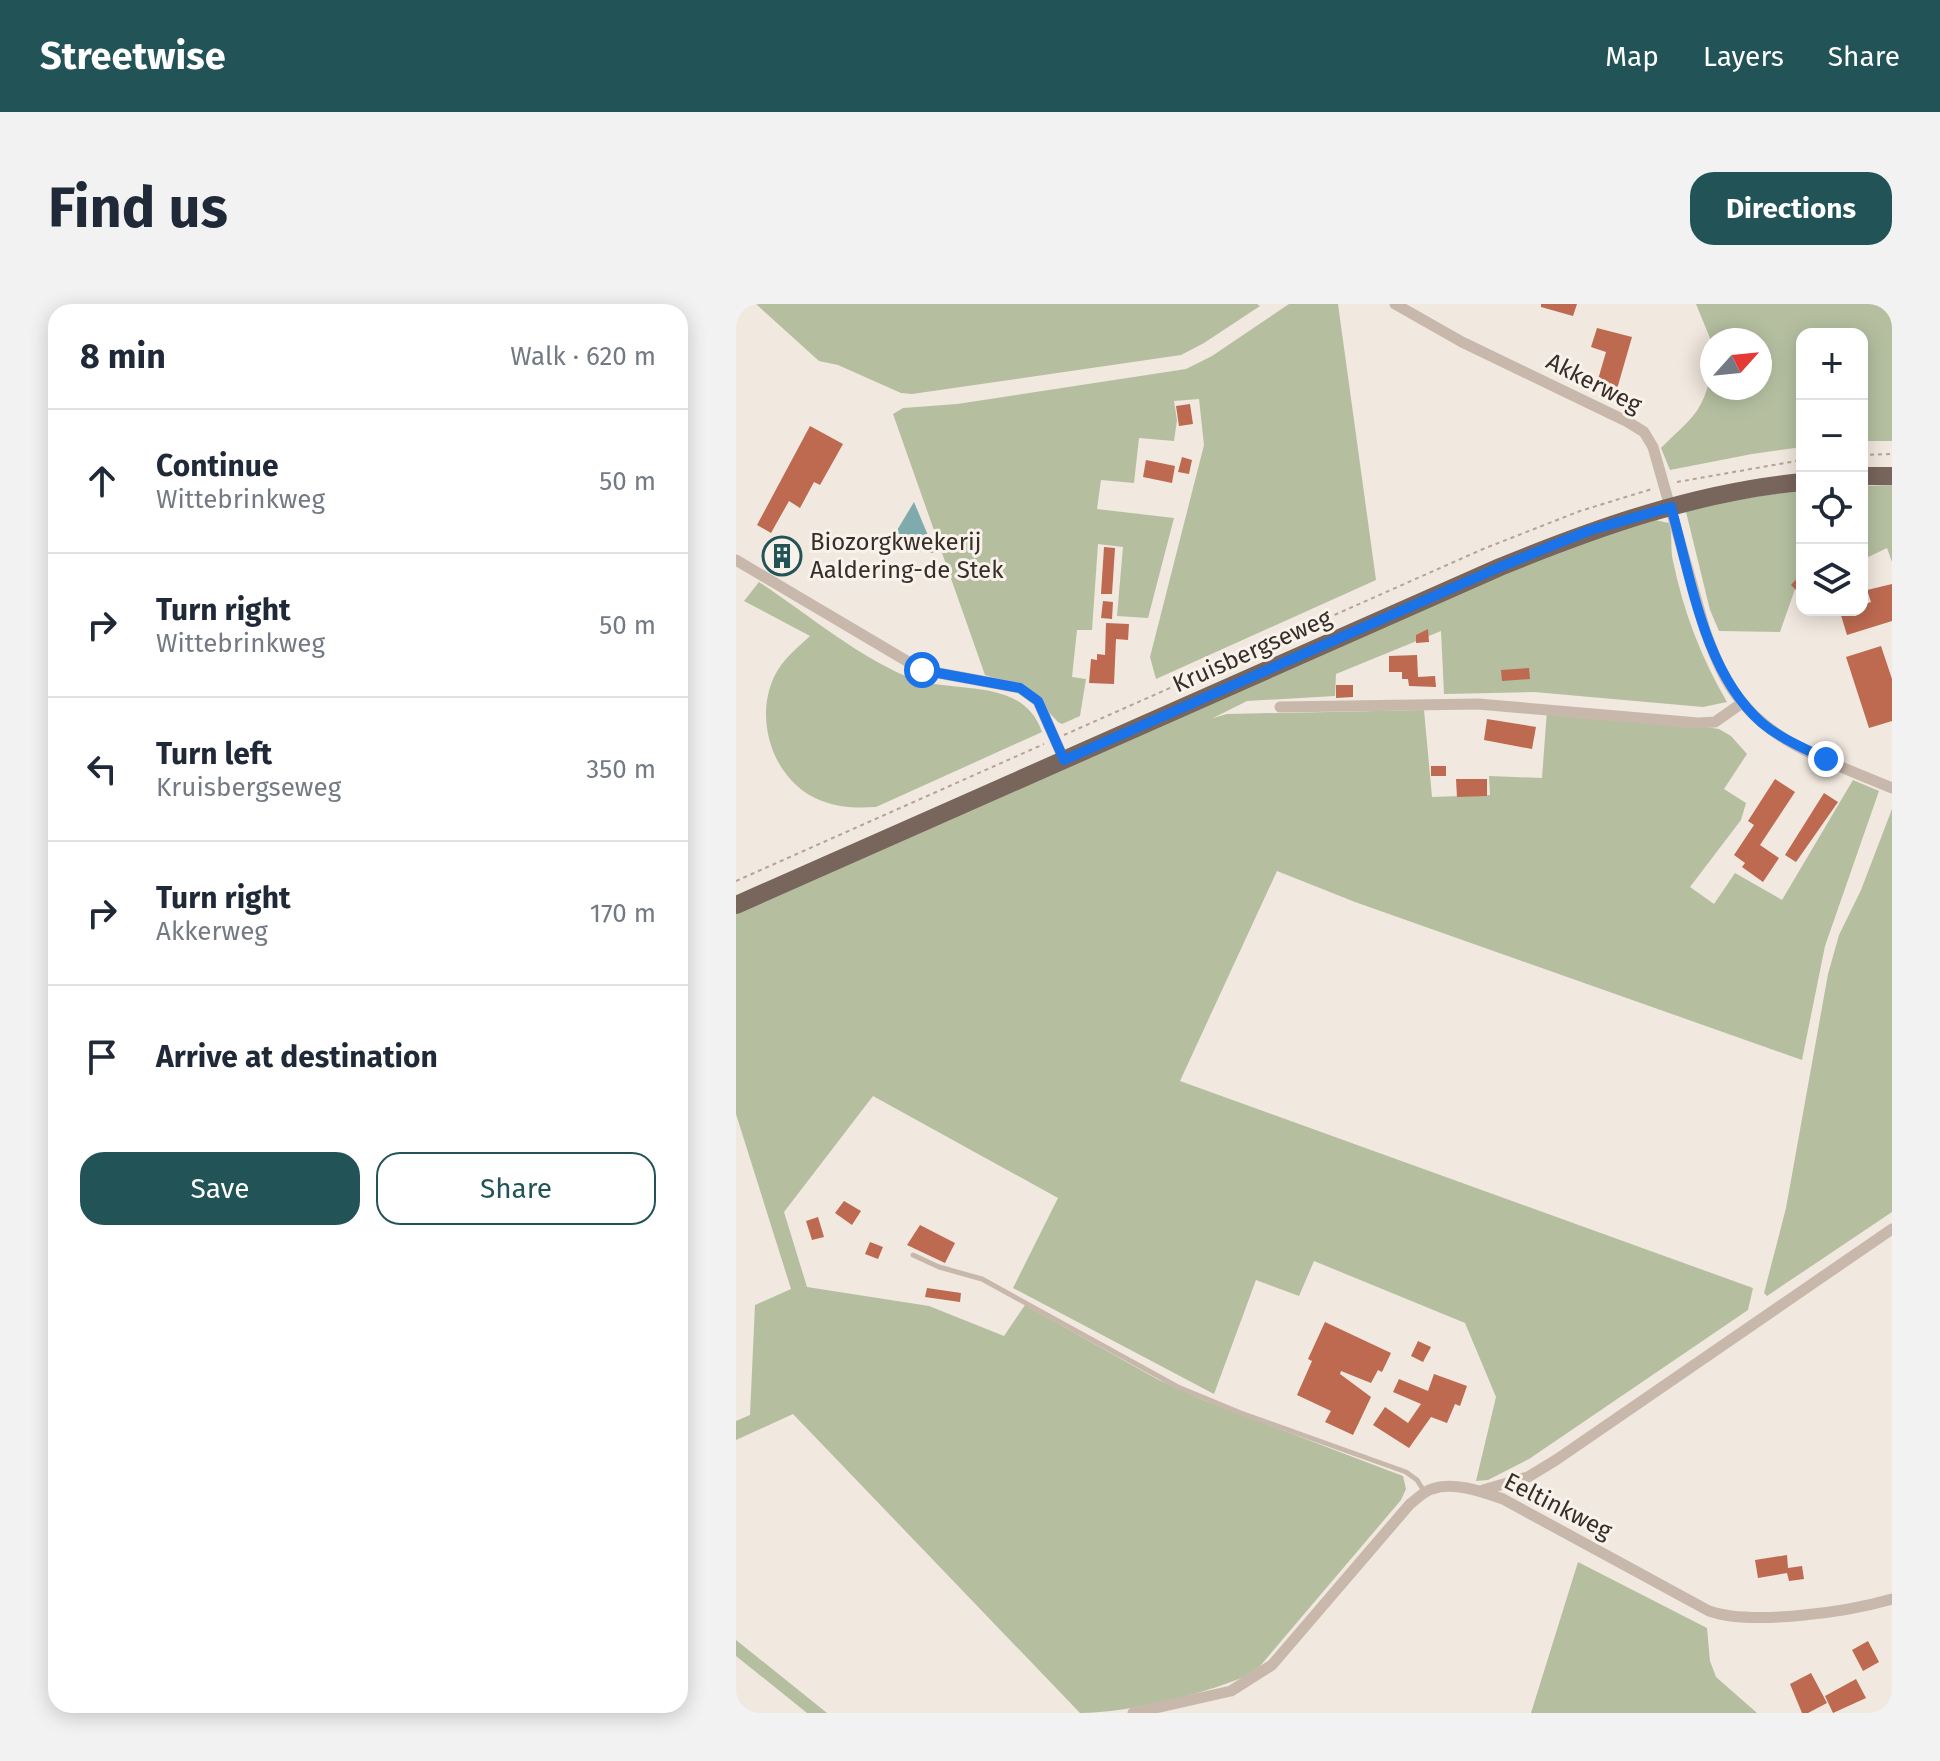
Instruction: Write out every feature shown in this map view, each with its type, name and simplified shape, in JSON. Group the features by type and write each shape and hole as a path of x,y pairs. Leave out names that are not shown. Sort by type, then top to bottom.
{"main road":[{"path":"1868,476 1892,476"},
{"name":"Kruisbergseweg","path":"736,905 1500,567 1588,531 1716,496 1796,483"}],"street":[{"name":"Akkerweg","path":"1395,304 1462,342 1644,432 1653,447 1665,484 1715,656 1742,703 1781,737 1892,788"},
{"path":"736,560 922,670 1020,688 1038,701 1064,760"},
{"path":"1280,707 1478,704 1698,723 1715,722 1742,703"},
{"path":"1478,1491 1492,1490 1528,1477 1556,1460 1892,1229"},
{"name":"Eeltinkweg","path":"1425,1493 1446,1487 1478,1491 1503,1499 1709,1611 1729,1618 1826,1613 1867,1607 1892,1599"},
{"path":"1133,1713 1231,1691 1272,1665 1410,1504 1425,1493"}],"lane":[{"path":"913,1255 939,1267 982,1279 1178,1387 1406,1472 1417,1480 1425,1493"}],"path":[{"path":"1868,455 1892,454"},
{"name":"Kruisbergseweg","path":"736,881 1483,549 1580,511 1665,484 1796,461"}],"green space":[{"path":"756,304 1260,306 1181,355 912,394 901,393 838,365 819,361"},
{"path":"1289,304 1338,304 1376,580 1156,679 1150,657 1204,445 1199,399 1174,401 1177,420 1174,441 1139,438 1134,483 1101,480 1097,509 1174,518 1148,618 1117,616 1123,547 1098,544 1092,630 1077,630 1072,677 1086,679 1080,716 1062,724 1026,692 985,675 893,414 903,408 957,404 1186,369 1212,356"},
{"path":"1696,304 1892,304 1892,441 1868,441 1868,328 1796,328 1796,448 1670,470 1661,448 1695,414 1703,400 1772,400 1772,328 1706,328"},
{"path":"1892,485 1892,562 1887,548 1868,557 1868,486"},
{"path":"1796,491 1796,586 1780,632 1719,631 1710,610 1686,512 1709,504"},
{"path":"1655,520 1669,523 1673,561 1682,598 1701,651 1727,702 1703,707 1534,692 1444,694 1441,631 1336,674 1335,696 1247,701 1213,718 1227,714 1424,710 1432,797 1490,795 1489,776 1542,778 1547,710 1643,718 1719,729 1731,736 1747,754 1724,789 1746,803 1741,820 1690,887 1714,904 1735,873 1782,900 1853,780 1879,791 1825,946 1802,1060 1355,902 1277,871 1180,1081 1753,1288 1748,1310 1529,1459 1488,1480 1476,1481 1496,1397 1465,1323 1314,1261 1299,1296 1256,1280 1214,1394 1013,1288 1058,1198 873,1096 784,1212 807,1287 929,1306 1004,1336 1025,1305 1157,1379 1203,1400 1403,1476 1406,1489 1401,1500 1255,1672 1169,1700 1122,1710 1080,1713 793,1414 736,1440 736,1421 750,1415 755,1305 791,1289 736,1114 736,913 1550,553"},
{"path":"759,582 855,648 895,671 931,683 1005,695 1033,715 1042,732 876,807 836,805 806,793 792,781 772,750 766,713 768,695 777,671 810,636 744,601"},
{"path":"1892,809 1892,1212 1767,1296 1764,1293 1786,1208 1828,974 1839,935 1861,890"},
{"path":"1578,1562 1707,1628 1710,1661 1716,1677 1757,1713 1531,1713"},
{"path":"736,1640 827,1713 807,1713 736,1656"}],"water":[{"path":"914,502 935,552 931,553 896,532"}],"building":[{"path":"1541,304 1577,304 1573,316 1541,307"},
{"path":"1597,328 1632,337 1617,389 1597,383 1606,352 1591,347"},
{"path":"1190,404 1193,424 1179,426 1176,406"},
{"path":"810,426 843,444 820,485 814,482 800,508 789,501 771,533 757,525"},
{"path":"1182,457 1192,460 1189,474 1178,472"},
{"path":"1146,460 1175,466 1172,483 1143,477"},
{"name":"Biozorgkwekerij Aaldering-de Stek","path":"773,541 800,554 791,571 765,558"},
{"path":"1104,547 1115,548 1112,594 1101,594"},
{"path":"1892,584 1892,621 1847,635 1841,616 1868,616 1868,603 1871,602 1868,590"},
{"path":"1103,601 1113,602 1112,619 1101,618"},
{"path":"1106,623 1129,624 1128,640 1116,639 1114,684 1089,683 1091,659 1097,660 1097,654 1105,655"},
{"path":"1428,629 1429,642 1416,643 1416,635"},
{"path":"1881,646 1892,679 1892,721 1869,728 1846,657"},
{"path":"1417,655 1418,677 1435,676 1436,687 1409,686 1408,679 1402,679 1402,672 1389,672 1389,656"},
{"path":"1529,668 1530,679 1502,681 1501,670"},
{"path":"1336,685 1353,685 1353,697 1336,698"},
{"path":"1487,719 1536,727 1532,749 1484,740"},
{"path":"1431,766 1446,766 1446,776 1431,776"},
{"path":"1456,779 1487,779 1487,796 1457,797"},
{"path":"1775,779 1795,792 1760,845 1779,858 1763,882 1742,867 1745,863 1734,855 1754,825 1748,821"},
{"path":"1824,793 1838,802 1796,862 1785,855"},
{"path":"844,1201 861,1211 852,1225 835,1213"},
{"path":"818,1217 824,1237 812,1240 806,1221"},
{"path":"920,1225 955,1243 945,1263 907,1245"},
{"path":"870,1242 883,1247 878,1259 865,1254"},
{"path":"927,1288 961,1293 960,1302 925,1297"},
{"path":"1325,1322 1391,1353 1382,1372 1378,1370 1371,1383 1341,1371 1340,1374 1371,1397 1353,1435 1325,1422 1331,1411 1297,1395 1312,1361 1308,1359"},
{"path":"1418,1341 1431,1347 1423,1362 1411,1356"},
{"path":"1434,1374 1467,1386 1460,1406 1455,1404 1447,1423 1431,1417 1409,1448 1373,1425 1385,1407 1408,1423 1421,1404 1393,1392 1399,1379 1428,1391"},
{"path":"1787,1555 1788,1568 1802,1566 1804,1579 1789,1581 1787,1573 1758,1578 1755,1560"},
{"path":"1868,1641 1879,1662 1863,1671 1852,1650"},
{"path":"1811,1673 1827,1703 1802,1713 1790,1684"},
{"path":"1856,1679 1866,1698 1833,1713 1825,1696"}],"place":[{"name":"Biozorgkwekerij Aaldering-de Stek","path":"782,556"}],"route":[{"path":"922,670 1020,688 1038,701 1064,760 1500,567 1588,531 1671,507 1705,630 1731,687 1742,703 1781,737 1826,759"}]}
